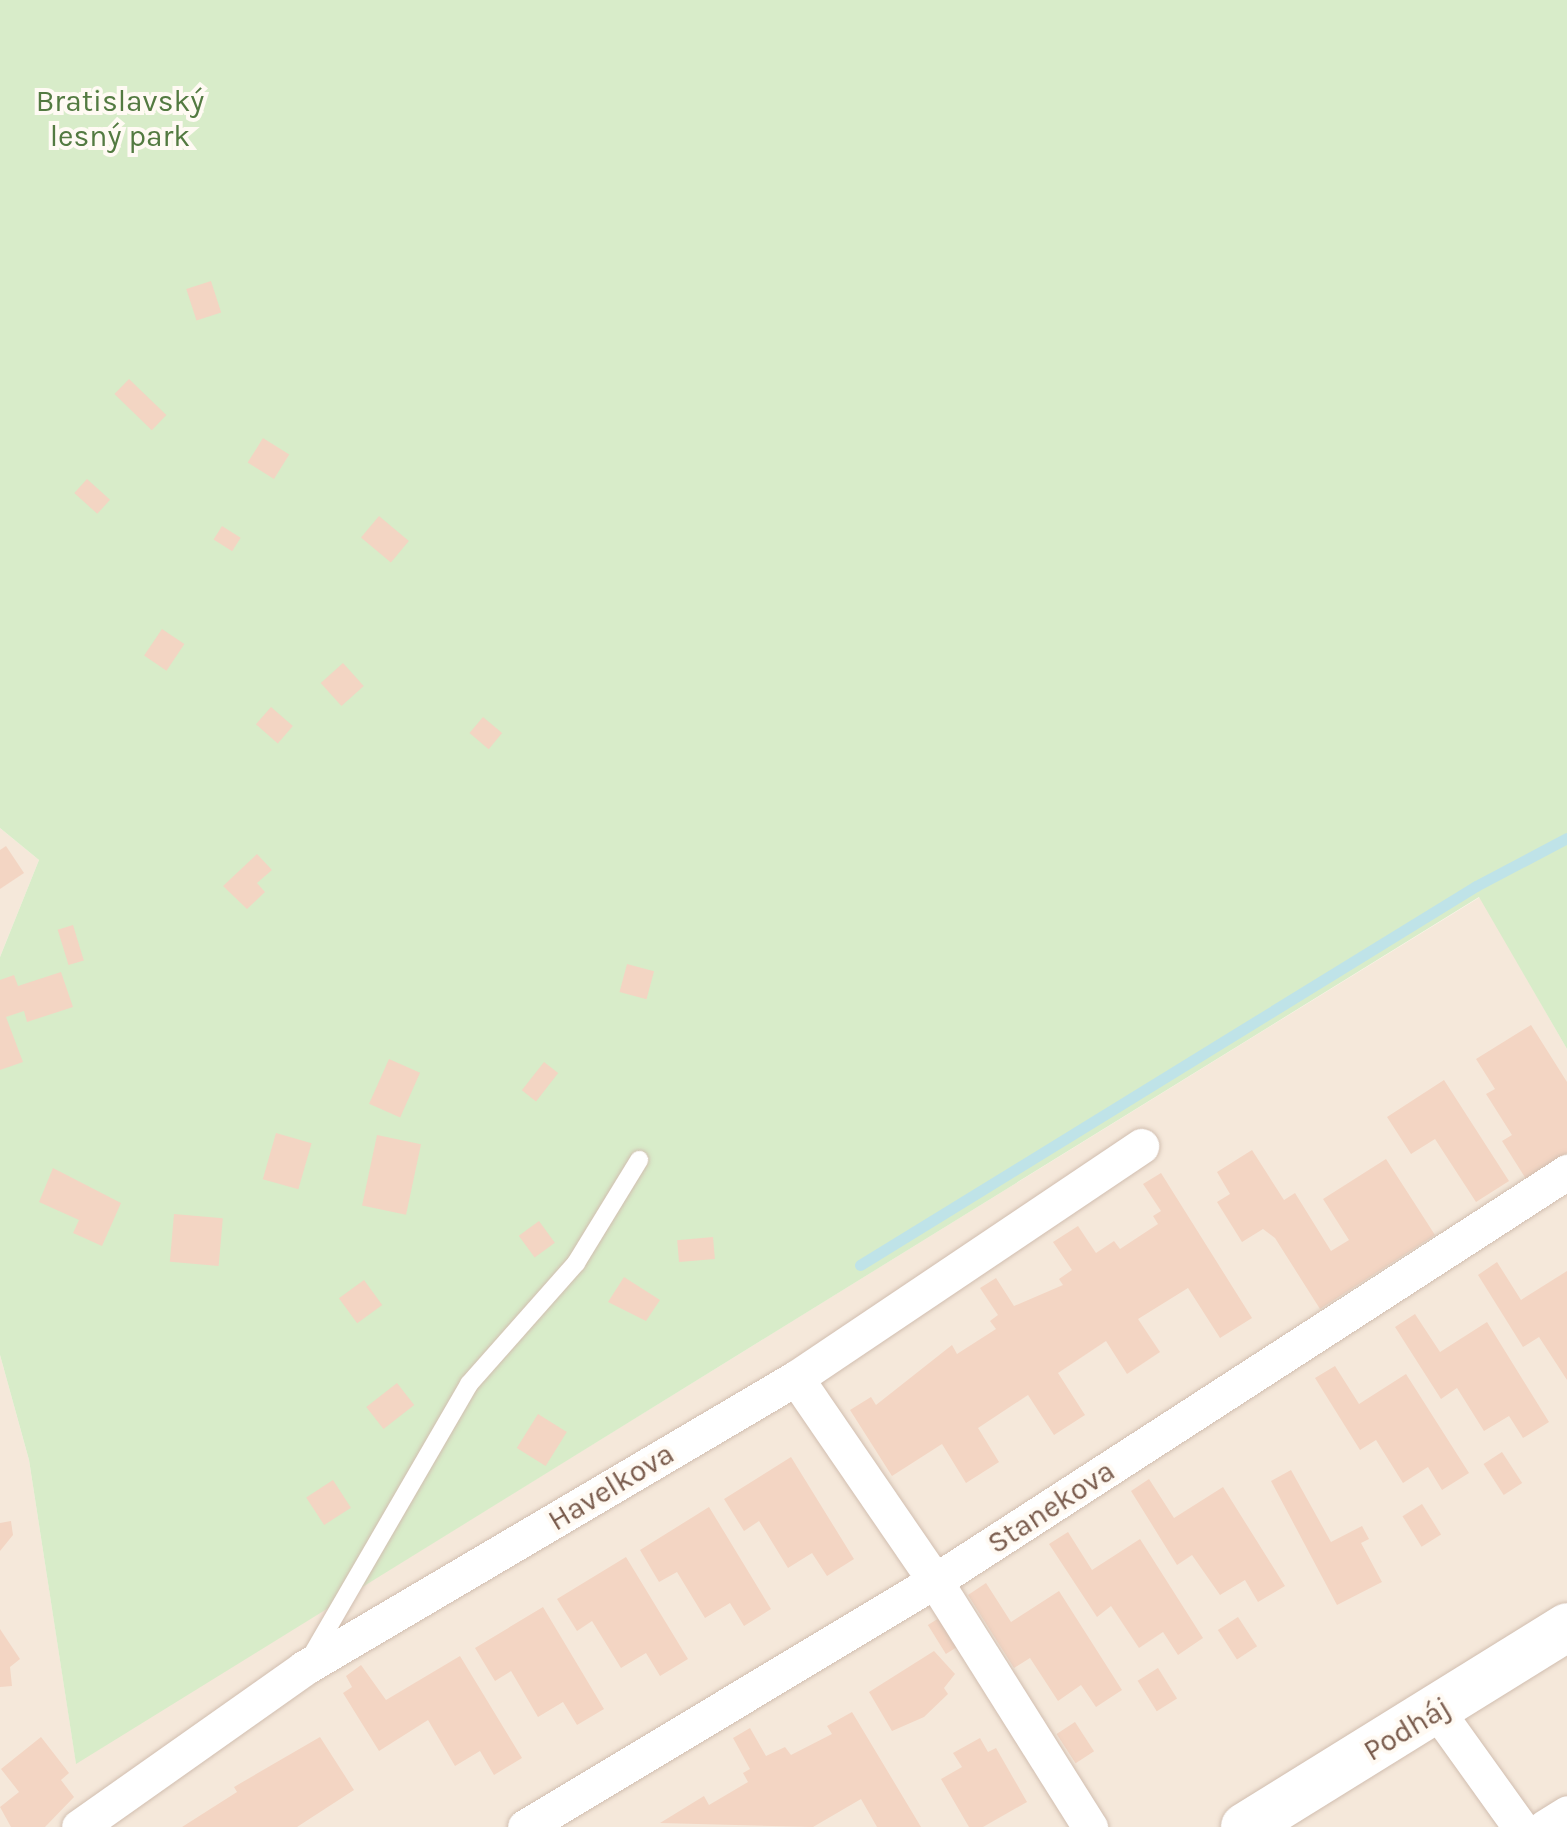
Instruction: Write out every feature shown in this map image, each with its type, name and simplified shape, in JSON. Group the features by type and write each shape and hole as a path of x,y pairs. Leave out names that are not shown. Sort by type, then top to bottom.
{"street":[{"name":"Havelkova","path":"80,1827 304,1668 796,1378 1142,1146"},
{"name":"Stanekova","path":"525,1827 935,1582 1567,1172"},
{"path":"796,1378 935,1582 1090,1827"},
{"name":"Podháj","path":"1245,1827 1567,1628"},
{"path":"1438,1711 1520,1827"},
{"path":"1544,1827 1567,1813"}],"lane":[{"path":"304,1668 460,1399 576,1263 638,1160"}],"shaded area":[{"path":"0,828 39,860 0,957"},
{"path":"1480,897 1567,1049 1567,1827 0,1827 0,1355 29,1460 76,1763"}],"green space":[{"name":"Bratislavský lesný park","path":"0,0 1567,0 1567,1049 1479,897 76,1764 29,1460 0,1355 0,957 39,860 0,828"}],"building":[{"path":"211,281 221,312 196,320 186,289"},
{"path":"129,379 166,415 152,430 114,394"},
{"path":"263,438 289,454 274,479 248,463"},
{"path":"87,479 110,500 97,514 74,493"},
{"path":"379,516 409,541 391,563 361,537"},
{"path":"222,526 241,538 232,551 214,540"},
{"path":"162,629 184,644 166,671 144,656"},
{"path":"343,663 364,686 341,706 321,683"},
{"path":"271,707 293,726 278,743 256,724"},
{"path":"483,717 502,733 489,749 470,733"},
{"path":"6,846 24,873 0,889 0,850"},
{"path":"257,854 272,870 257,883 265,892 247,909 223,886"},
{"path":"73,925 84,960 69,965 58,930"},
{"path":"627,964 654,971 647,999 619,992"},
{"path":"61,972 73,1007 27,1022 24,1011 6,1017 23,1062 0,1070 0,980 14,975 18,986"},
{"path":"1531,1025 1567,1082 1567,1153 1526,1179 1502,1141 1512,1135 1486,1094 1495,1089 1476,1059"},
{"path":"389,1059 420,1073 400,1118 369,1104"},
{"path":"544,1062 558,1073 536,1101 522,1090"},
{"path":"1444,1080 1509,1181 1476,1202 1435,1139 1411,1154 1387,1117"},
{"path":"276,1133 312,1143 298,1189 263,1179"},
{"path":"377,1135 421,1144 406,1215 362,1205"},
{"path":"1252,1150 1284,1200 1295,1193 1331,1251 1349,1240 1323,1199 1386,1159 1435,1235 1320,1309 1275,1238 1263,1229 1242,1242 1217,1202 1230,1194 1217,1172"},
{"path":"53,1168 121,1203 102,1246 73,1233 79,1220 39,1202"},
{"path":"1161,1173 1252,1318 1220,1338 1188,1288 1138,1319 1160,1352 1127,1374 1106,1341 1058,1373 1085,1415 1054,1435 1028,1395 978,1428 999,1462 966,1483 942,1444 892,1476 850,1410 871,1397 876,1405 952,1345 957,1354 996,1329 990,1321 998,1315 980,1288 996,1278 1014,1306 1063,1285 1059,1279 1072,1270 1053,1242 1078,1226 1096,1253 1114,1241 1120,1249 1158,1224 1153,1216 1161,1211 1143,1184"},
{"path":"174,1214 223,1218 219,1266 170,1262"},
{"path":"539,1221 555,1243 535,1258 519,1236"},
{"path":"713,1237 715,1259 679,1262 677,1240"},
{"path":"1497,1262 1521,1300 1567,1271 1567,1380 1539,1337 1523,1347 1478,1275"},
{"path":"624,1277 660,1300 646,1321 608,1302"},
{"path":"364,1280 382,1305 357,1323 339,1298"},
{"path":"1415,1314 1440,1352 1487,1322 1549,1422 1523,1438 1509,1416 1484,1431 1457,1388 1441,1399 1395,1327"},
{"path":"1335,1366 1359,1404 1406,1374 1469,1473 1442,1490 1428,1467 1403,1483 1376,1440 1360,1450 1315,1378"},
{"path":"397,1383 414,1405 384,1429 366,1407"},
{"path":"538,1414 567,1432 546,1466 517,1448"},
{"path":"1502,1452 1522,1483 1504,1495 1484,1464"},
{"path":"791,1457 854,1559 827,1576 812,1553 788,1568 759,1521 744,1531 724,1499"},
{"path":"1291,1470 1331,1542 1362,1526 1369,1539 1361,1543 1382,1582 1337,1605 1271,1481"},
{"path":"1149,1479 1174,1518 1223,1487 1285,1586 1258,1602 1245,1580 1220,1595 1192,1555 1177,1565 1131,1491"},
{"path":"333,1480 351,1508 324,1525 306,1497"},
{"path":"1422,1504 1441,1535 1422,1547 1402,1516"},
{"path":"709,1507 771,1609 744,1626 730,1603 705,1618 677,1572 659,1582 640,1550"},
{"path":"11,1521 13,1535 0,1551 0,1523"},
{"path":"1068,1532 1092,1570 1140,1539 1203,1638 1178,1655 1163,1632 1139,1648 1111,1606 1097,1617 1049,1544"},
{"path":"626,1557 688,1659 660,1676 646,1653 621,1668 592,1621 577,1631 557,1599"},
{"path":"986,1583 1011,1622 1059,1591 1122,1690 1096,1707 1081,1685 1058,1701 1030,1658 1014,1668 968,1595"},
{"path":"543,1607 604,1709 577,1725 563,1702 538,1717 511,1671 495,1681 475,1648"},
{"path":"944,1615 962,1644 946,1654 928,1625"},
{"path":"1238,1617 1257,1646 1237,1659 1218,1630"},
{"path":"0,1629 20,1659 10,1667 12,1686 0,1687"},
{"path":"934,1651 955,1674 944,1688 948,1694 924,1717 892,1731 869,1692"},
{"path":"460,1656 522,1758 494,1775 480,1751 455,1766 428,1720 379,1751 343,1693 352,1687 346,1676 361,1665 386,1700"},
{"path":"1158,1668 1177,1699 1157,1711 1138,1681"},
{"path":"852,1712 921,1827 877,1827 861,1799 813,1827 660,1823 704,1796 709,1805 748,1782 743,1773 750,1769 733,1738 750,1728 766,1756 785,1747 791,1755 832,1734 827,1726"},
{"path":"1075,1722 1094,1751 1076,1763 1057,1734"},
{"path":"41,1737 69,1773 61,1780 74,1797 45,1827 11,1827 0,1807 19,1792 1,1769"},
{"path":"320,1737 354,1790 297,1827 182,1827 237,1792 234,1787"},
{"path":"980,1738 988,1752 996,1748 1027,1802 983,1827 969,1827 941,1779 962,1767 953,1753"}],"waterway":[{"path":"860,1265 1476,886 1567,838"}]}
